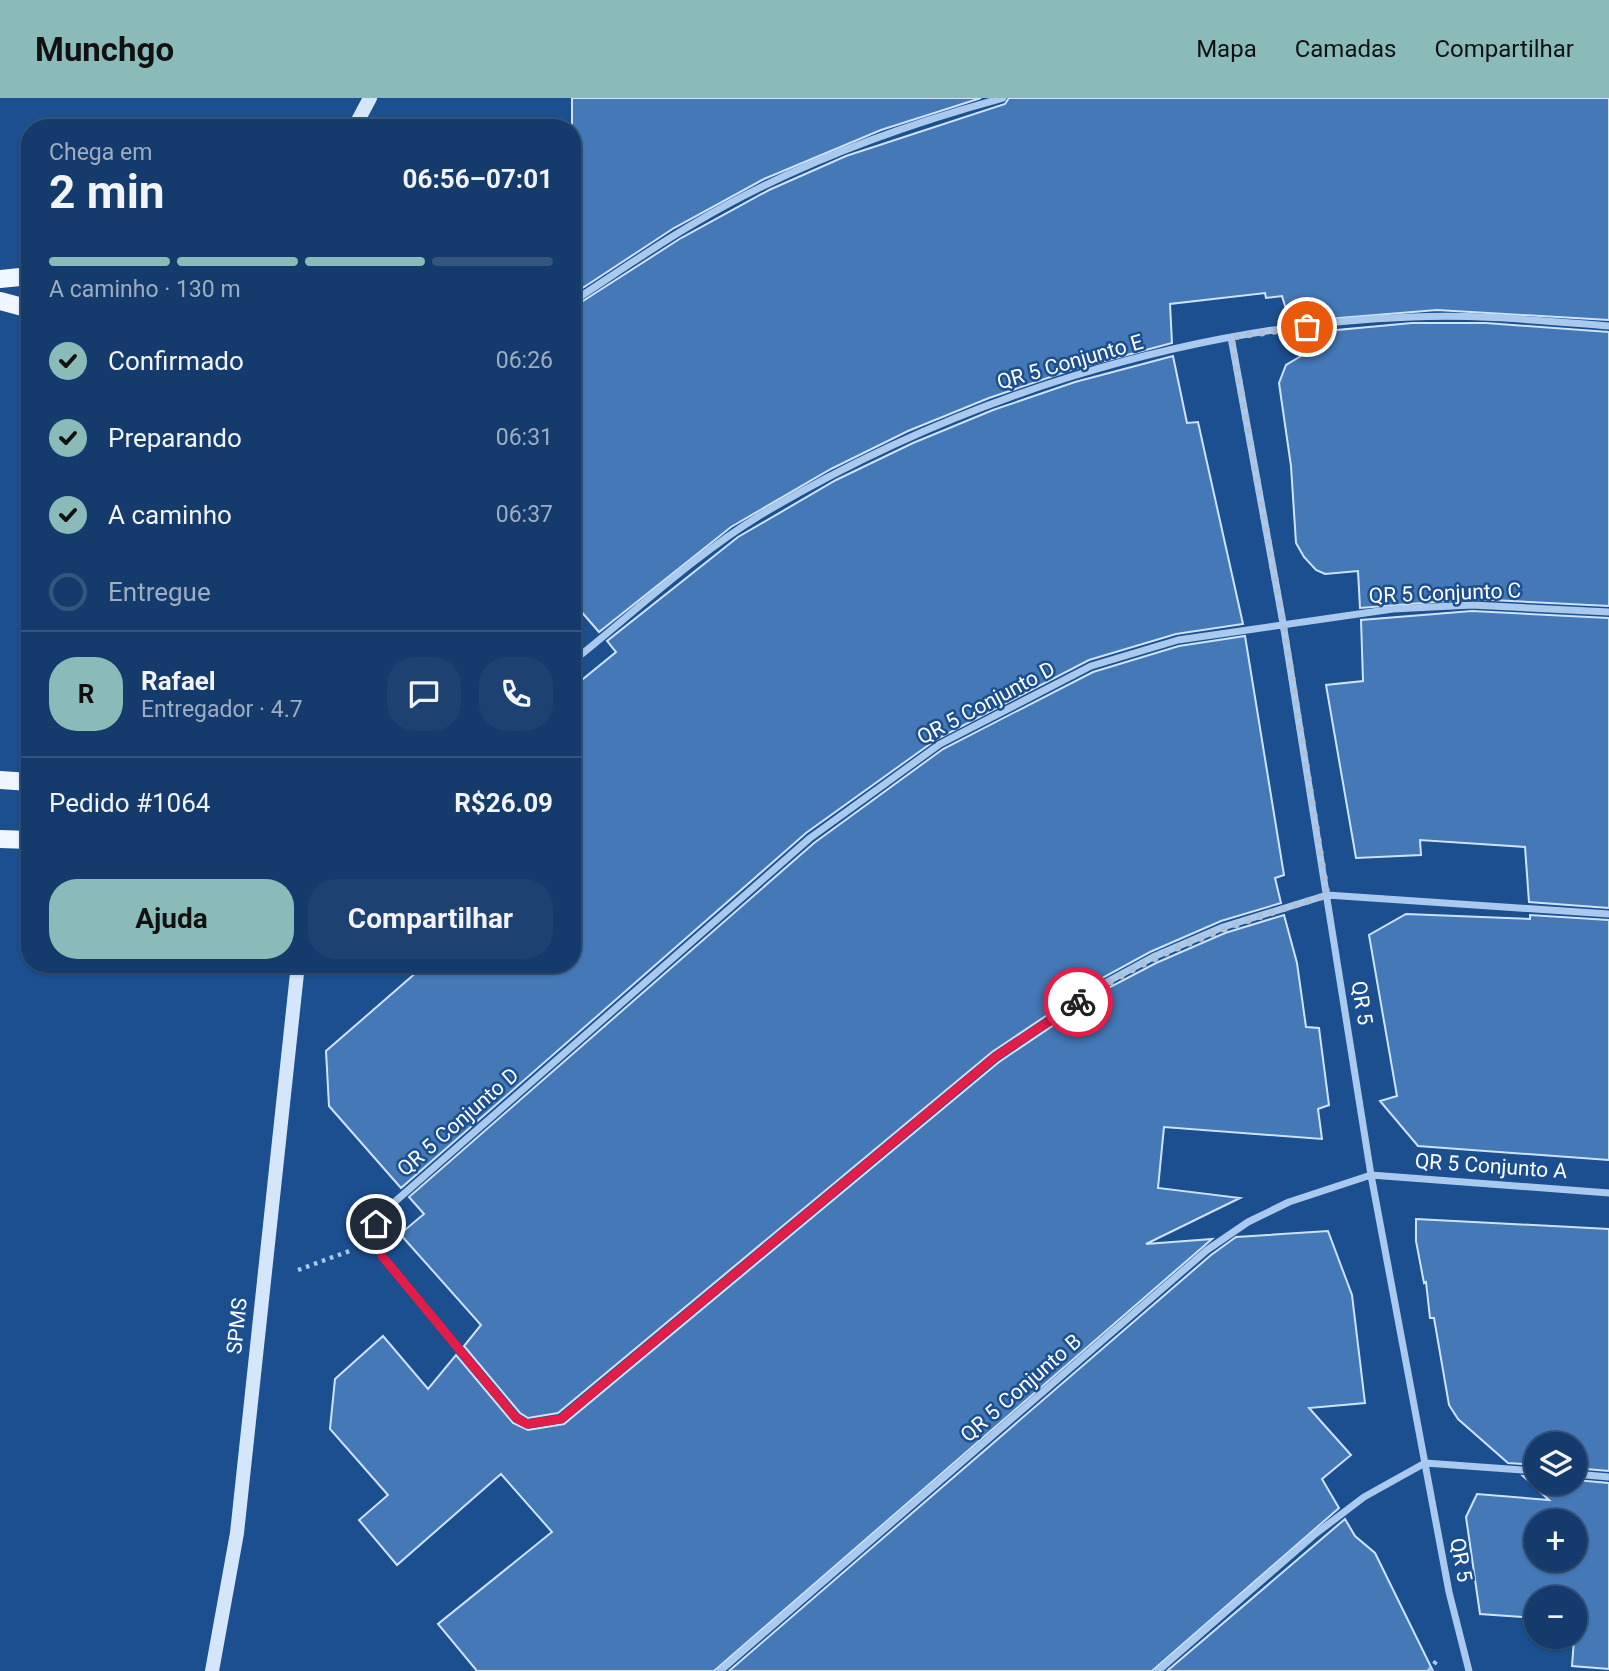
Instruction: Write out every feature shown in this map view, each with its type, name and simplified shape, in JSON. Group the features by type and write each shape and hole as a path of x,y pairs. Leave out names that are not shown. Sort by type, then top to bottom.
{"main road":[{"path":"0,279 21,277"},
{"path":"0,301 21,307"},
{"path":"0,780 21,781"},
{"path":"0,839 21,840"}],"street":[{"path":"359,119 370,98"},
{"path":"581,296 728,204 859,145 935,116 1003,98"},
{"name":"QR 5 Conjunto E","path":"581,655 757,517 859,461 982,406 1050,381 1231,337 1332,323 1410,317 1478,316 1609,326"},
{"name":"QR 5","path":"1231,337 1283,623 1371,1175 1449,1592 1469,1671"},
{"name":"QR 5 Conjunto C","path":"1283,623 1394,609 1472,606 1609,612"},
{"name":"QR 5 Conjunto D","path":"376,1240 376,1224 382,1213 810,838 940,744 1091,666 1178,640 1283,623"},
{"path":"376,1240 382,1256 516,1418 527,1424 561,1419 995,1057 1107,982 1153,957 1223,927 1327,895 1609,914"},
{"name":"SPMS","path":"292,973 295,984"},
{"name":"SPMS","path":"212,1671 237,1532 297,973"},
{"name":"QR 5 Conjunto A","path":"1371,1175 1609,1192"},
{"name":"QR 5 Conjunto B","path":"720,1671 1207,1250 1248,1222 1289,1202 1371,1175"},
{"path":"1158,1671 1314,1535 1364,1497 1425,1463 1524,1470"},
{"path":"1587,1475 1609,1477"}],"path":[{"path":"263,1279 320,1265 376,1240"}],"building":[{"path":"572,98 981,98 881,130 764,179 674,228 581,289 581,119 572,119"},
{"path":"1009,98 1609,98 1609,320 1437,310 1290,322 1282,296 1266,298 1265,293 1170,304 1172,343 1071,370 989,398 908,431 831,469 731,527 599,632 581,611 581,302 681,238 769,190 846,156 1005,104"},
{"path":"1412,323 1486,323 1609,332 1609,606 1472,599 1360,608 1358,571 1325,574 1316,570 1304,557 1296,543 1291,466 1279,383 1286,365 1301,356 1294,334"},
{"path":"1173,356 1187,423 1198,422 1243,624 1176,634 1089,660 937,739 806,833 401,1188 329,1106 326,1051 416,973 581,973 581,681 616,652 607,641 738,537 836,480 913,443 993,410 1075,382"},
{"path":"1472,611 1609,618 1609,908 1529,902 1525,847 1420,840 1421,855 1356,858 1326,685 1363,681 1361,620"},
{"path":"1245,636 1284,875 1275,878 1281,903 1221,921 1150,952 1104,977 992,1052 558,1413 528,1418 520,1413 464,1346 481,1325 400,1234 424,1214 409,1197 814,843 943,749 1093,672 1179,646"},
{"path":"1406,914 1530,919 1530,915 1609,920 1609,1160 1418,1146 1380,1101 1397,1096 1369,935"},
{"path":"1284,915 1297,963 1306,1027 1319,1028 1329,1105 1318,1109 1322,1139 1164,1127 1158,1188 1240,1198 1146,1244 1212,1239 714,1671 477,1671 438,1624 552,1532 501,1474 397,1565 359,1520 388,1495 330,1429 335,1379 383,1336 428,1389 456,1355 513,1423 528,1430 564,1424 999,1062 1110,987 1156,963 1225,933"},
{"path":"1416,1219 1609,1229 1609,1471 1587,1469 1587,1432 1524,1432 1524,1464 1508,1463 1458,1419 1449,1405 1434,1318 1430,1318 1426,1282 1424,1283 1416,1241"},
{"path":"1328,1231 1352,1295 1365,1403 1309,1408 1351,1455 1322,1479 1339,1508 1152,1671 729,1671 1211,1255 1236,1237"},
{"path":"1587,1481 1609,1483 1609,1669 1572,1666 1573,1649 1587,1649 1587,1586 1524,1586 1524,1617 1480,1614 1466,1517 1477,1494 1549,1500 1544,1495 1587,1495"},
{"path":"1345,1519 1355,1536 1375,1553 1433,1671 1167,1671"}],"way so far":[{"path":"1078,1002 1107,982 1153,957 1223,927 1327,895 1283,623 1231,337 1307,327"}],"route":[{"path":"376,1224 376,1240 382,1256 516,1418 527,1424 561,1419 995,1057 1078,1002"}]}
